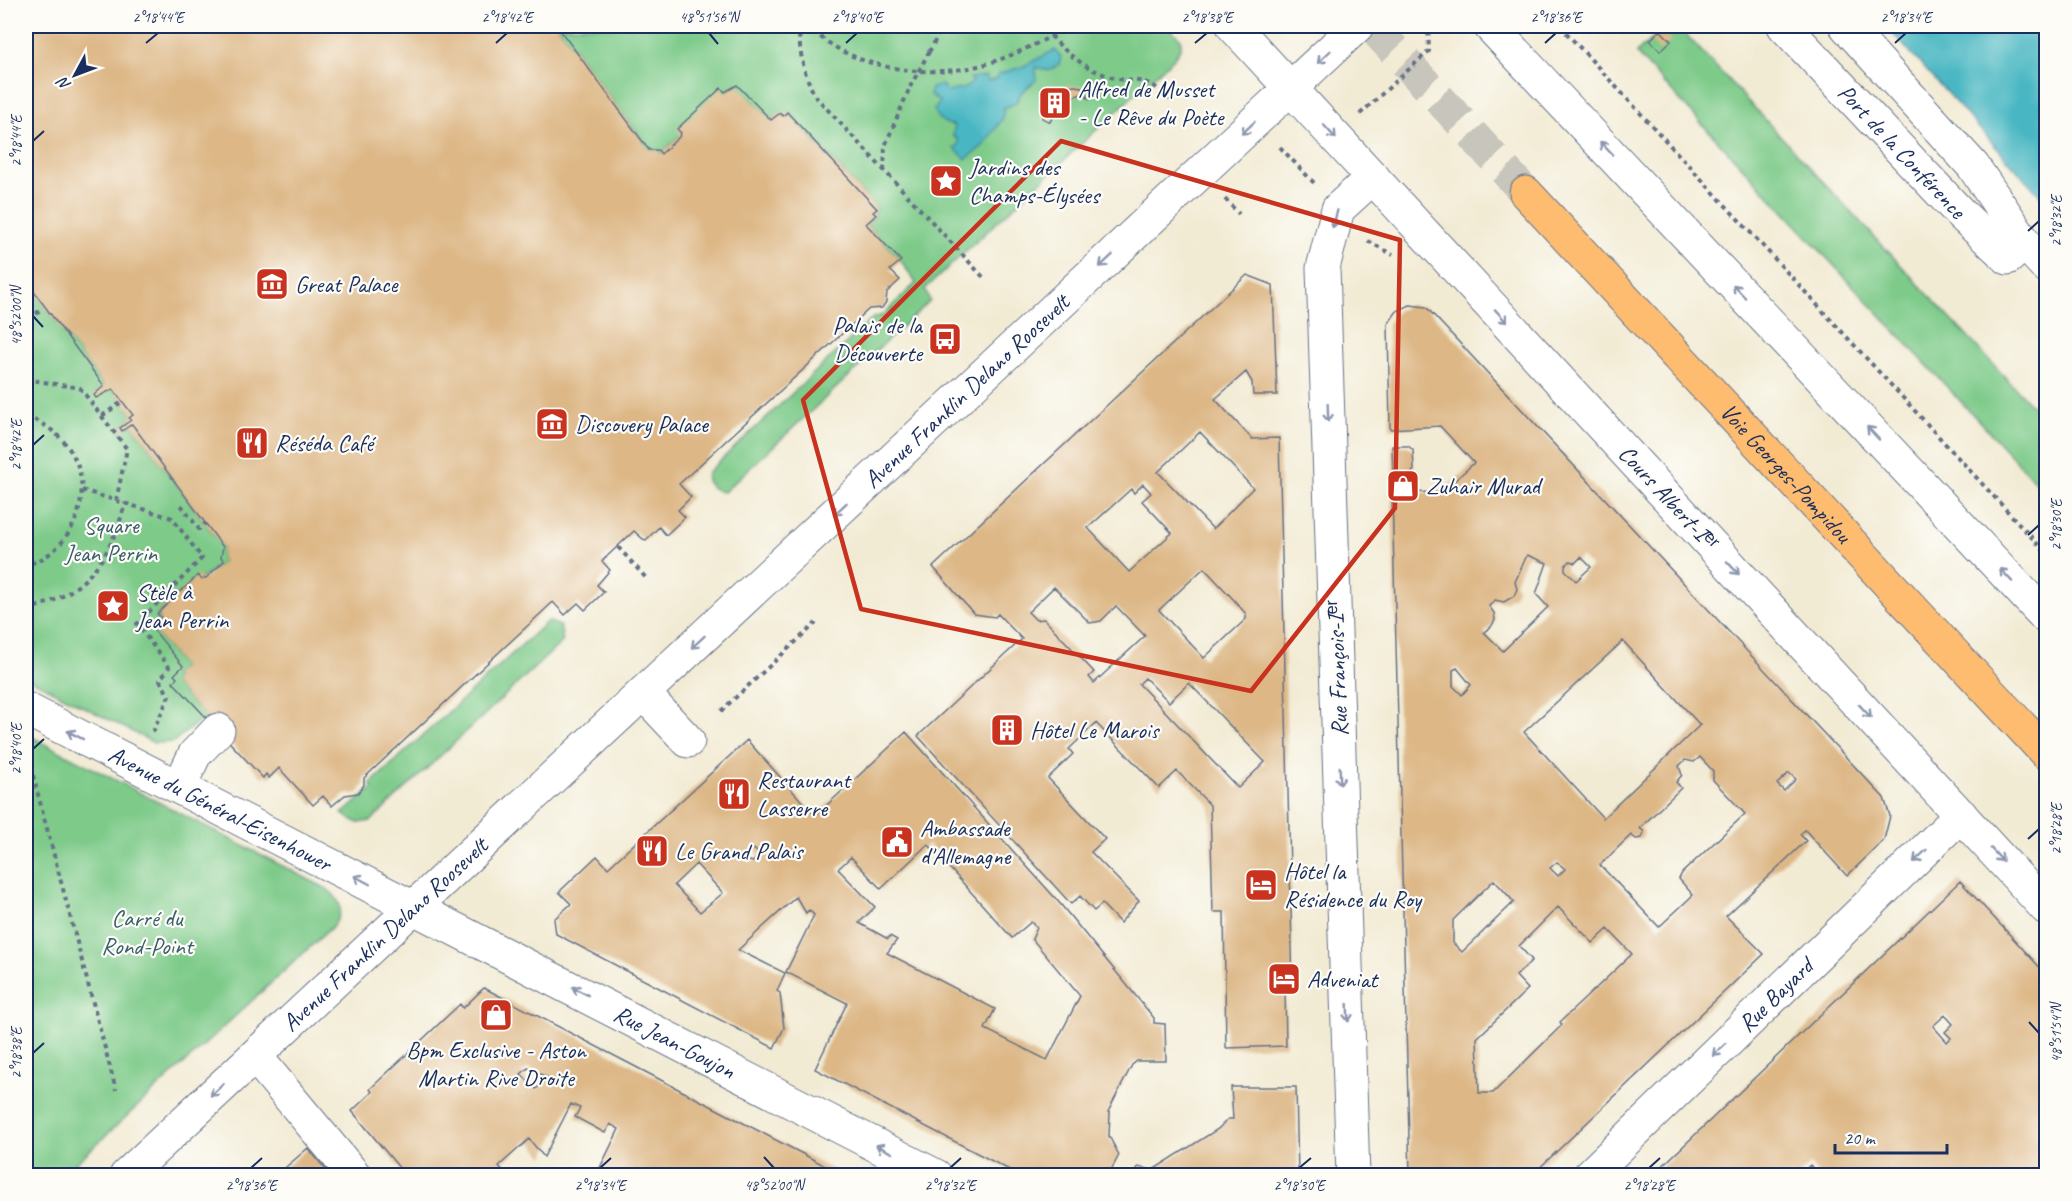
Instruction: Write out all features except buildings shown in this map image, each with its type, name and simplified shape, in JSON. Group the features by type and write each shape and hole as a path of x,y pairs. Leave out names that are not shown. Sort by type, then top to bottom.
{"main road":[{"name":"Voie Georges-Pompidou","path":"1526,193 2046,753"}],"street":[{"name":"Cours Albert-Iᵉʳ","path":"1233,26 2046,908"},
{"name":"Avenue Franklin Delano Roosevelt","path":"126,1176 1357,26"},
{"path":"1490,26 2046,617"},
{"name":"Port de la Conférence","path":"1784,26 1961,214 2008,258 2036,255 1973,166 1846,26"},
{"name":"Rue François-Iᵉʳ","path":"1353,1176 1323,268 1338,209 1373,177"},
{"path":"644,693 688,741"},
{"name":"Avenue du Général-Eisenhower","path":"26,709 413,907"},
{"path":"179,787 195,754 218,730"},
{"name":"Rue Bayard","path":"1589,1176 1961,815"},
{"name":"Rue Jean-Goujon","path":"413,907 936,1176"},
{"path":"255,1056 355,1176"}],"path":[{"path":"800,26 799,55 806,78 815,96 985,279"},
{"path":"806,26 848,54 892,67 910,69 980,66 1002,59 1072,26"},
{"path":"884,172 885,146 910,87 943,26"},
{"path":"1053,26 1057,33"},
{"path":"1356,118 1429,51 1428,26"},
{"path":"1560,26 2046,553"},
{"path":"1051,36 1070,55 1089,67 1107,76 1153,83 1171,100"},
{"path":"1277,144 1317,186"},
{"path":"1225,199 1239,214"},
{"path":"26,290 30,286"},
{"path":"26,296 40,316"},
{"path":"26,379 80,388 127,449 116,501"},
{"path":"102,416 122,402"},
{"path":"26,416 44,423 66,445 75,459 82,490 78,513 68,535 45,557 26,565"},
{"path":"82,490 172,518 202,558 137,624 169,668 160,680 170,696 153,732"},
{"path":"26,609 57,599 77,587 94,571 109,551 118,530 125,503"},
{"path":"181,505 199,529 206,524"},
{"path":"618,547 646,578"},
{"path":"721,711 816,623"},
{"path":"26,749 116,1090"}],"highlighted area":[{"path":"1061,141 1400,240 1395,508 1251,691 861,609 803,400"}],"green space":[{"name":"Jardins des Champs-Élysées","path":"557,26 1167,26 1181,39 1181,47 1174,58 925,289 930,301 724,492 711,486 706,477 707,473 873,318 883,315 916,283 901,261 866,224 876,215 873,212 877,209 788,112 783,116 780,113 771,120 736,85 725,92 661,154 658,150 649,150"},
{"path":"1666,26 1678,26 2046,421 2046,493 1636,53"},
{"name":"Square Jean Perrin","path":"26,281 104,386 94,395 113,389 133,415 129,418 131,420 120,428 121,431 132,424 223,547 221,557 224,561 201,579 198,576 157,614 161,617 152,628 183,666 174,675 177,678 173,682 213,724 198,722 173,742 154,743 26,677"},
{"path":"548,621 560,626 563,641 371,821 358,823 342,814 373,788 370,784"},
{"name":"Carré du Rond-Point","path":"26,734 327,889 340,906 334,925 63,1175 26,1175"}],"water":[{"path":"1886,26 2046,26 2046,202"},
{"path":"1055,50 1061,57 1059,64 1049,71 1036,67 1036,80 1021,93 1016,103 1003,108 1003,118 983,146 966,159 954,148 958,146 958,139 953,136 955,125 945,123 938,117 934,110 940,102 930,95 931,88 942,85 947,92 965,88 973,82 970,78 986,76 988,81 997,79 998,74 1022,67"}],"tunnel":[{"path":"1372,26 1526,193"}],"place":[{"name":"Alfred de Musset - Le Rêve du Poète","path":"1055,103"},
{"name":"Jardins des Champs-Élysées","path":"946,181"},
{"name":"Great Palace","path":"272,284"},
{"name":"Palais de la Découverte","path":"945,339"},
{"name":"Discovery Palace","path":"552,424"},
{"name":"Réséda Café","path":"252,443"},
{"name":"Zuhair Murad","path":"1403,486"},
{"name":"Stèle à Jean Perrin","path":"113,606"},
{"name":"Hôtel Le Marois","path":"1007,730"},
{"name":"Restaurant Lasserre","path":"734,794"},
{"name":"Ambassade d'Allemagne","path":"897,842"},
{"name":"Le Grand Palais","path":"652,851"},
{"name":"Hôtel la Résidence du Roy","path":"1261,885"},
{"name":"Adveniat","path":"1284,979"},
{"name":"Bpm Exclusive - Aston Martin Rive Droite","path":"496,1015"}]}
